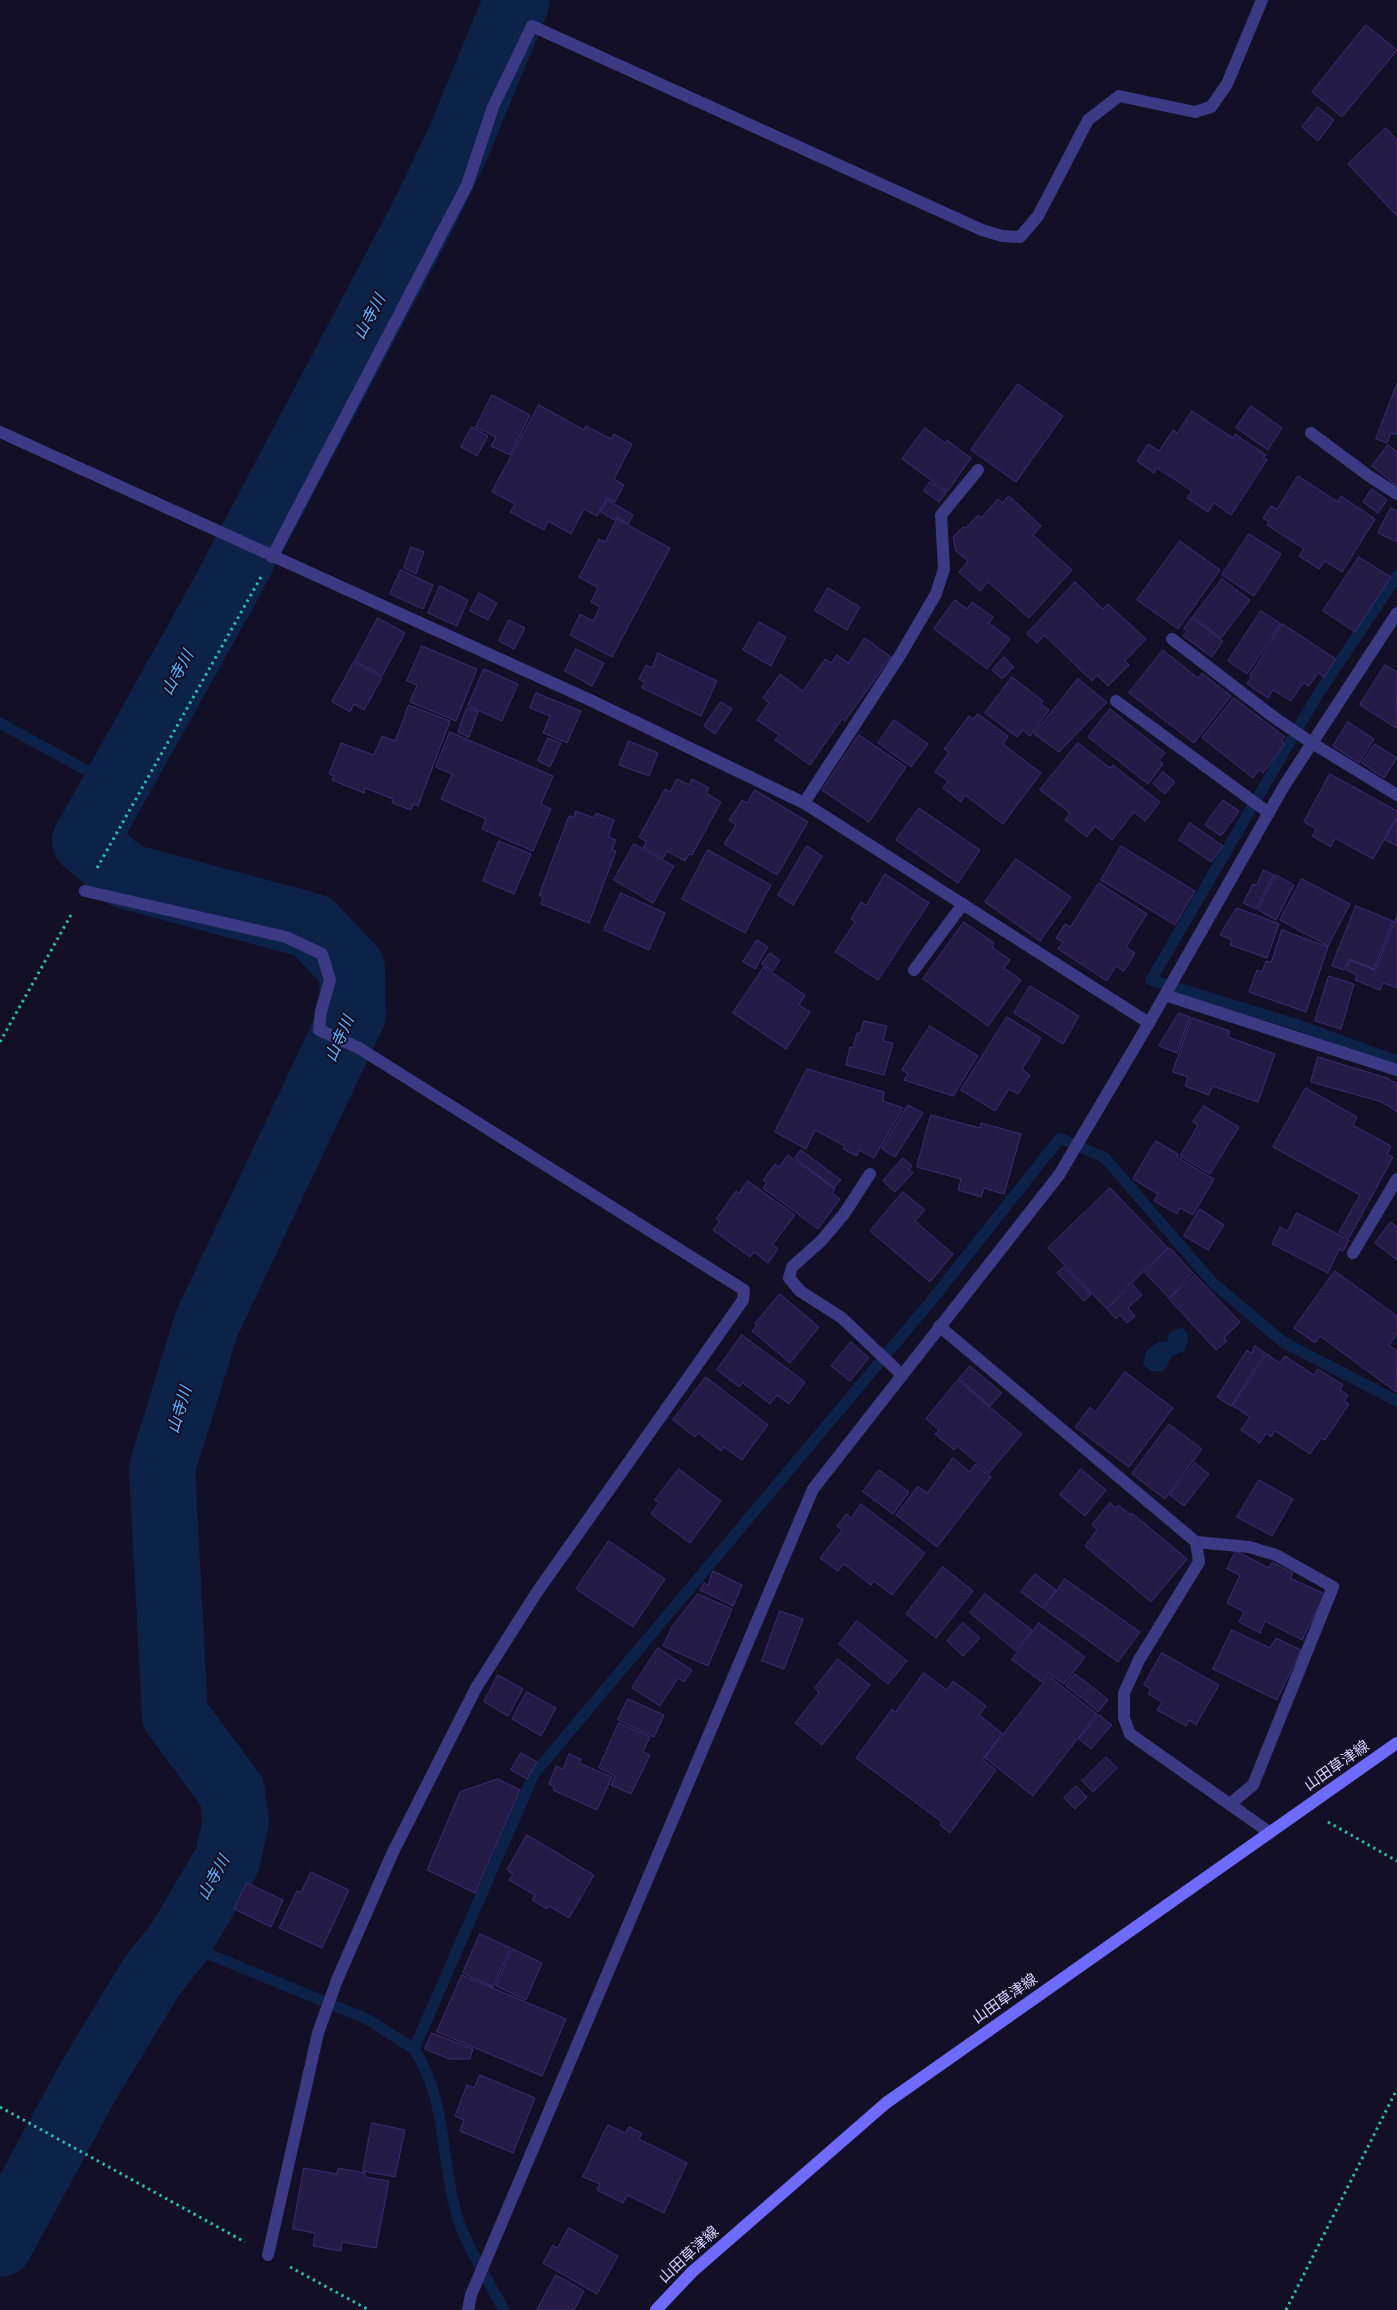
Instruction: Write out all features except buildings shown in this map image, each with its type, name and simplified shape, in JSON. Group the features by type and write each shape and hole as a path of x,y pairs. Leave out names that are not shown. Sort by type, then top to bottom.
{"main road":[{"name":"山田草津線","path":"656,2310 692,2272 886,2103 1397,1743"}],"street":[{"path":"272,557 467,185 493,107 532,26 982,230 1002,236 1020,237 1038,216 1088,120 1104,106 1119,96 1195,112 1212,107 1227,84 1262,0"},
{"path":"0,432 590,700 804,802 1149,1023"},
{"path":"1311,433 1397,494"},
{"path":"804,802 899,657 936,594 944,569 941,515 978,470"},
{"path":"468,2310 471,2295 814,1489 939,1326 1059,1175 1149,1023 1269,813 1312,743 1397,613"},
{"path":"1172,639 1312,743 1397,795"},
{"path":"1116,701 1269,813"},
{"path":"85,891 286,937 322,954 330,980 321,1011 319,1030 359,1048 744,1290 743,1300 537,1592 476,1688 393,1852 337,1980 318,2033 268,2255"},
{"path":"914,970 963,904"},
{"path":"1165,995 1396,1066"},
{"path":"870,1174 844,1214 821,1241 792,1267 789,1278 800,1291 842,1318 902,1374"},
{"path":"1353,1253 1397,1179"},
{"path":"939,1326 1196,1542 1249,1547 1276,1555 1333,1587 1252,1785 1230,1804"},
{"path":"1196,1542 1199,1562 1139,1660 1124,1693 1124,1718 1130,1734 1269,1832"}],"path":[{"path":"0,1042 272,557"},
{"path":"1304,1808 1397,1861"},
{"path":"1286,2310 1397,2089"},
{"path":"0,2108 369,2310"}],"water":[{"path":"1182,1327 1188,1335 1184,1351 1172,1356 1164,1371 1152,1371 1143,1364 1146,1351 1158,1342 1167,1342 1169,1333"}],"waterway":[{"name":"山寺川","path":"0,2244 90,2078 152,1976 179,1942 227,1861 236,1821 232,1792 175,1715 162,1468 207,1323 353,1014 352,968 312,926 126,876 85,841 223,594 423,216 459,141 517,0"},
{"path":"1397,576 1318,694 1151,980 1295,1024 1397,1061"},
{"path":"0,723 84,769"},
{"path":"179,1942 367,2019 414,2049 534,1774 931,1301 1060,1138 1105,1158 1212,1282 1283,1342 1397,1401"},
{"path":"414,2049 425,2070 439,2113 453,2203 460,2225 504,2310"}]}
